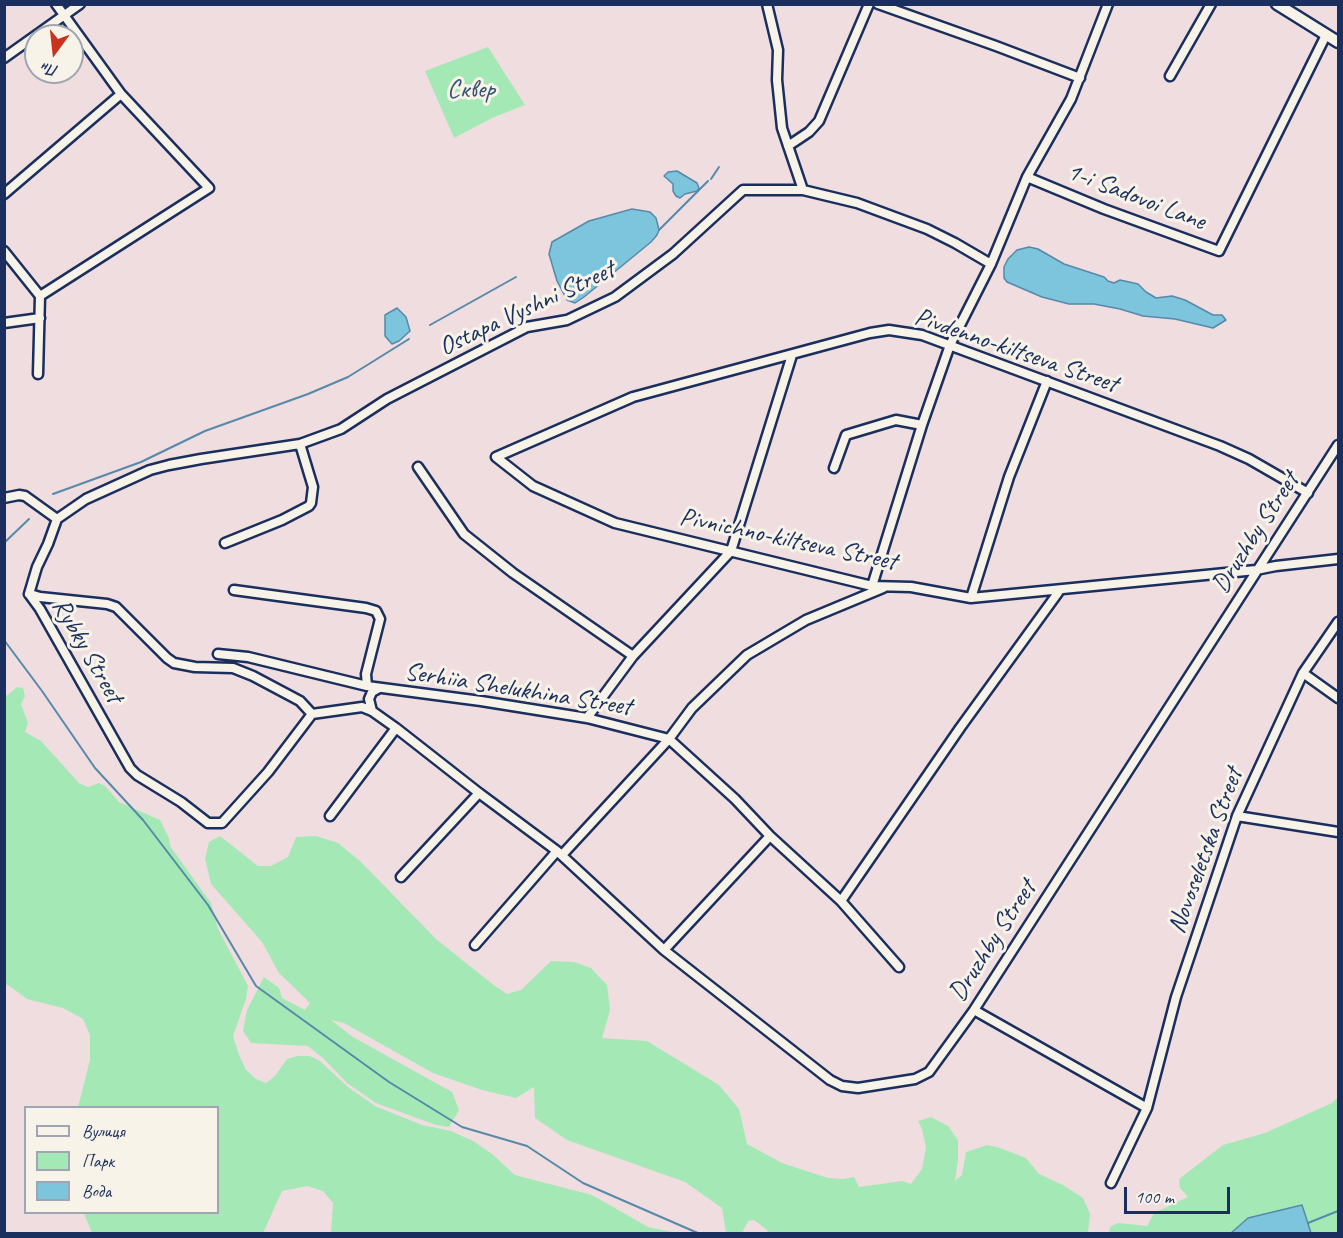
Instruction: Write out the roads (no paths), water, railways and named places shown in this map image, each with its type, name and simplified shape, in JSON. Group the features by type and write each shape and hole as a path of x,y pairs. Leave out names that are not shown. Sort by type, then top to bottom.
{"main road":[{"path":"1277,4 1338,42"}],"street":[{"path":"40,296 208,188 121,94 56,4"},
{"path":"4,58 80,4"},
{"path":"767,4 778,50 778,100 782,128 803,190"},
{"path":"788,146 809,132 819,121 869,4"},
{"path":"878,4 1080,78"},
{"name":"1-i Sadovoi Lane","path":"1108,4 1064,113 1027,177 1104,209 1219,251 1326,35"},
{"path":"1170,76 1211,4"},
{"path":"4,194 121,94"},
{"path":"872,586 922,425 950,345 991,264 1027,177"},
{"name":"Ostapa Vyshni Street","path":"57,519 86,499 150,470 201,459 300,444 341,429 387,399 527,327 567,320 615,297 673,254 743,190 803,190 857,203 890,214 946,238 991,264"},
{"path":"4,251 40,296 38,374"},
{"path":"4,323 40,318"},
{"name":"Pivdenno-kiltseva Street","path":"496,457 633,397 870,333 889,330 922,335 1220,446 1249,459 1308,493"},
{"path":"587,718 633,656 731,551 792,355"},
{"path":"971,598 1009,477 1047,381"},
{"path":"834,468 846,435 896,420 922,425"},
{"path":"225,543 282,520 309,506 313,487 300,444"},
{"name":"Druzhby Street","path":"372,711 559,853 664,950 830,1080 842,1086 858,1088 915,1079 929,1072 974,1010 1338,445"},
{"name":"Pivnichno-kiltseva Street","path":"496,457 533,486 615,523 872,586 911,587 971,598 1256,570 1338,559"},
{"path":"418,467 464,534 513,573 633,656"},
{"path":"6,497 25,496 57,519 37,567 29,594"},
{"path":"475,945 559,853 669,739 692,708 747,655 806,620 887,586"},
{"path":"234,590 376,611 380,619 366,674 367,686"},
{"path":"841,901 960,728 1060,590"},
{"name":"Rybky Street","path":"29,594 116,607 174,663 195,667 233,668 300,701 312,714 268,772 222,823 208,824 181,802 137,775 130,768 40,609 29,594"},
{"name":"Novoseletska Street","path":"1111,1183 1147,1108 1176,997 1236,816 1303,673 1338,622"},
{"name":"Serhiia Shelukhina Street","path":"218,654 248,657 367,686 587,718 669,739 841,901 899,967"},
{"path":"1303,673 1338,698"},
{"path":"312,714 357,707 372,711 369,699 372,692 379,688"},
{"path":"330,816 396,728"},
{"path":"400,877 479,793"},
{"path":"1236,816 1338,832"},
{"path":"664,950 770,836"},
{"path":"974,1010 1147,1108"}],"water":[{"path":"677,171 697,183 699,188 697,191 680,198 676,196 673,184 664,176 668,172"},
{"path":"632,209 650,212 656,218 659,230 657,235 584,297 575,303 567,300 557,281 549,254 552,242 589,221"},
{"path":"1029,247 1038,249 1064,264 1104,277 1108,281 1114,283 1120,280 1138,284 1156,298 1172,296 1185,300 1213,315 1222,315 1226,320 1213,328 1175,319 1143,316 1094,304 1069,304 1042,297 1007,282 1004,278 1004,267 1008,259 1017,250"},
{"path":"397,308 406,317 410,331 392,344 385,336 385,315"},
{"path":"1302,1205 1311,1233 1231,1233 1248,1218"}],"waterway":[{"path":"711,179 719,167"},
{"path":"659,230 708,181"},
{"path":"430,325 516,277"},
{"path":"53,494 141,462 205,431 348,377 409,339"},
{"path":"4,543 29,519"},
{"path":"4,640 95,768 143,820 208,905 256,986 389,1082 462,1127 527,1146 583,1183 700,1234"},
{"path":"1308,1223 1338,1211"}],"park label":[{"name":"Сквер","path":"471,90"}]}
